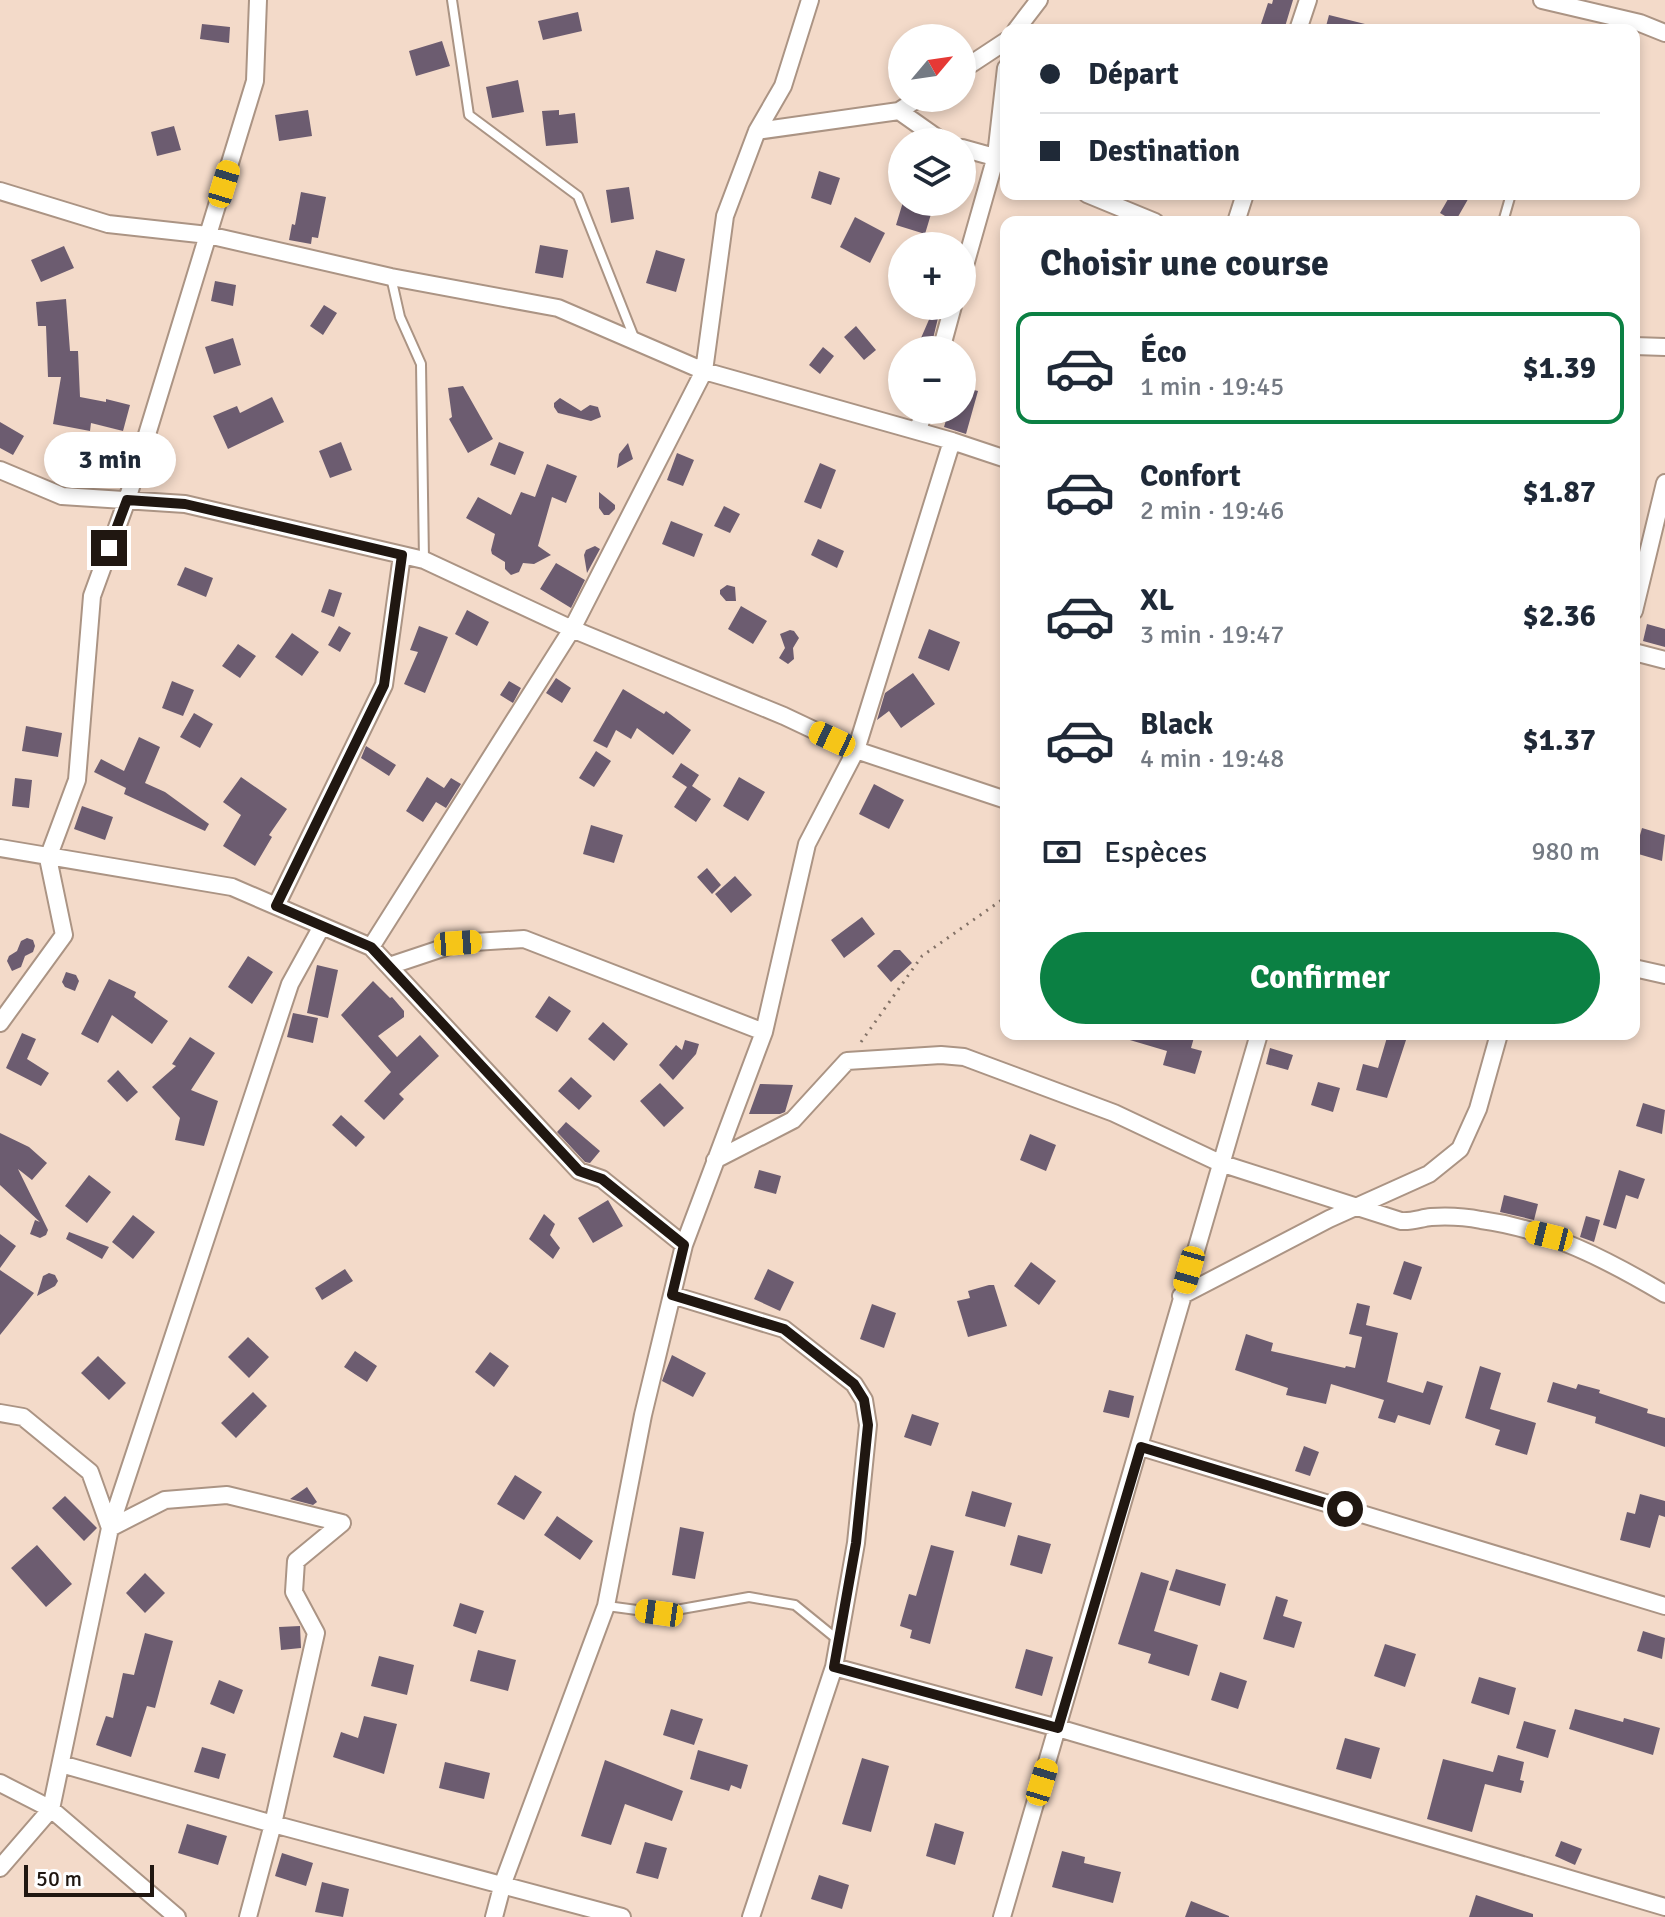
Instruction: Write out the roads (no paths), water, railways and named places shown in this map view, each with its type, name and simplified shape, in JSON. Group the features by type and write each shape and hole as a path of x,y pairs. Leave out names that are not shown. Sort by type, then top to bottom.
{"street":[{"path":"0,1023 64,935 48,858 77,780 92,596 127,500 255,81 258,0"},
{"path":"371,947 572,629 704,371 725,216 757,131 783,86 810,0"},
{"path":"1021,24 1039,0"},
{"path":"1300,24 1308,0"},
{"path":"1542,0 1626,24"},
{"path":"1640,28 1665,33"},
{"path":"976,61 1000,45"},
{"path":"757,131 892,112"},
{"path":"900,112 923,128"},
{"path":"976,152 1000,158"},
{"path":"976,234 1000,161"},
{"path":"0,191 108,224 208,235 391,277 558,308 704,371 1000,457"},
{"path":"1102,200 1140,216"},
{"path":"1640,346 1665,347"},
{"path":"918,431 920,424"},
{"path":"494,1917 503,1883 606,1606 643,1415 684,1245 764,1032 807,844 856,750 952,441"},
{"path":"0,470 62,496 185,504 424,560 572,629 784,716 856,750 1000,798"},
{"path":"1640,586 1665,483"},
{"path":"276,906 384,685 402,555"},
{"path":"1640,654 1665,660"},
{"path":"0,848 232,887 371,947 579,1171 602,1179 684,1245"},
{"path":"0,1868 51,1809 110,1528 290,984 322,926"},
{"path":"389,966 458,943 524,939 764,1032"},
{"path":"1640,969 1665,975"},
{"path":"1002,1917 1257,1040"},
{"path":"1181,1296 1429,1174 1460,1149 1478,1109 1497,1040"},
{"path":"715,1160 793,1120 847,1061 941,1055 964,1057 1114,1113 1220,1163 1401,1221 1414,1222 1431,1217 1481,1220 1549,1236 1608,1261 1665,1294"},
{"path":"672,1295 784,1329 854,1384 864,1400 868,1425 856,1543 834,1667 751,1917"},
{"path":"0,1413 23,1417 90,1472 110,1528"},
{"path":"1141,1447 1665,1606"},
{"path":"110,1528 165,1500 227,1495 342,1523 296,1561 294,1592 316,1633 273,1824 248,1917"},
{"path":"834,1667 1058,1728 1665,1907"},
{"path":"61,1764 622,1917"},
{"path":"0,1783 51,1809 177,1917"}],"lane":[{"path":"452,0 469,115 578,196 636,341"},
{"path":"391,277 400,317 421,364 424,560"},
{"path":"606,1606 659,1613 749,1597 795,1605 838,1640"}]}
